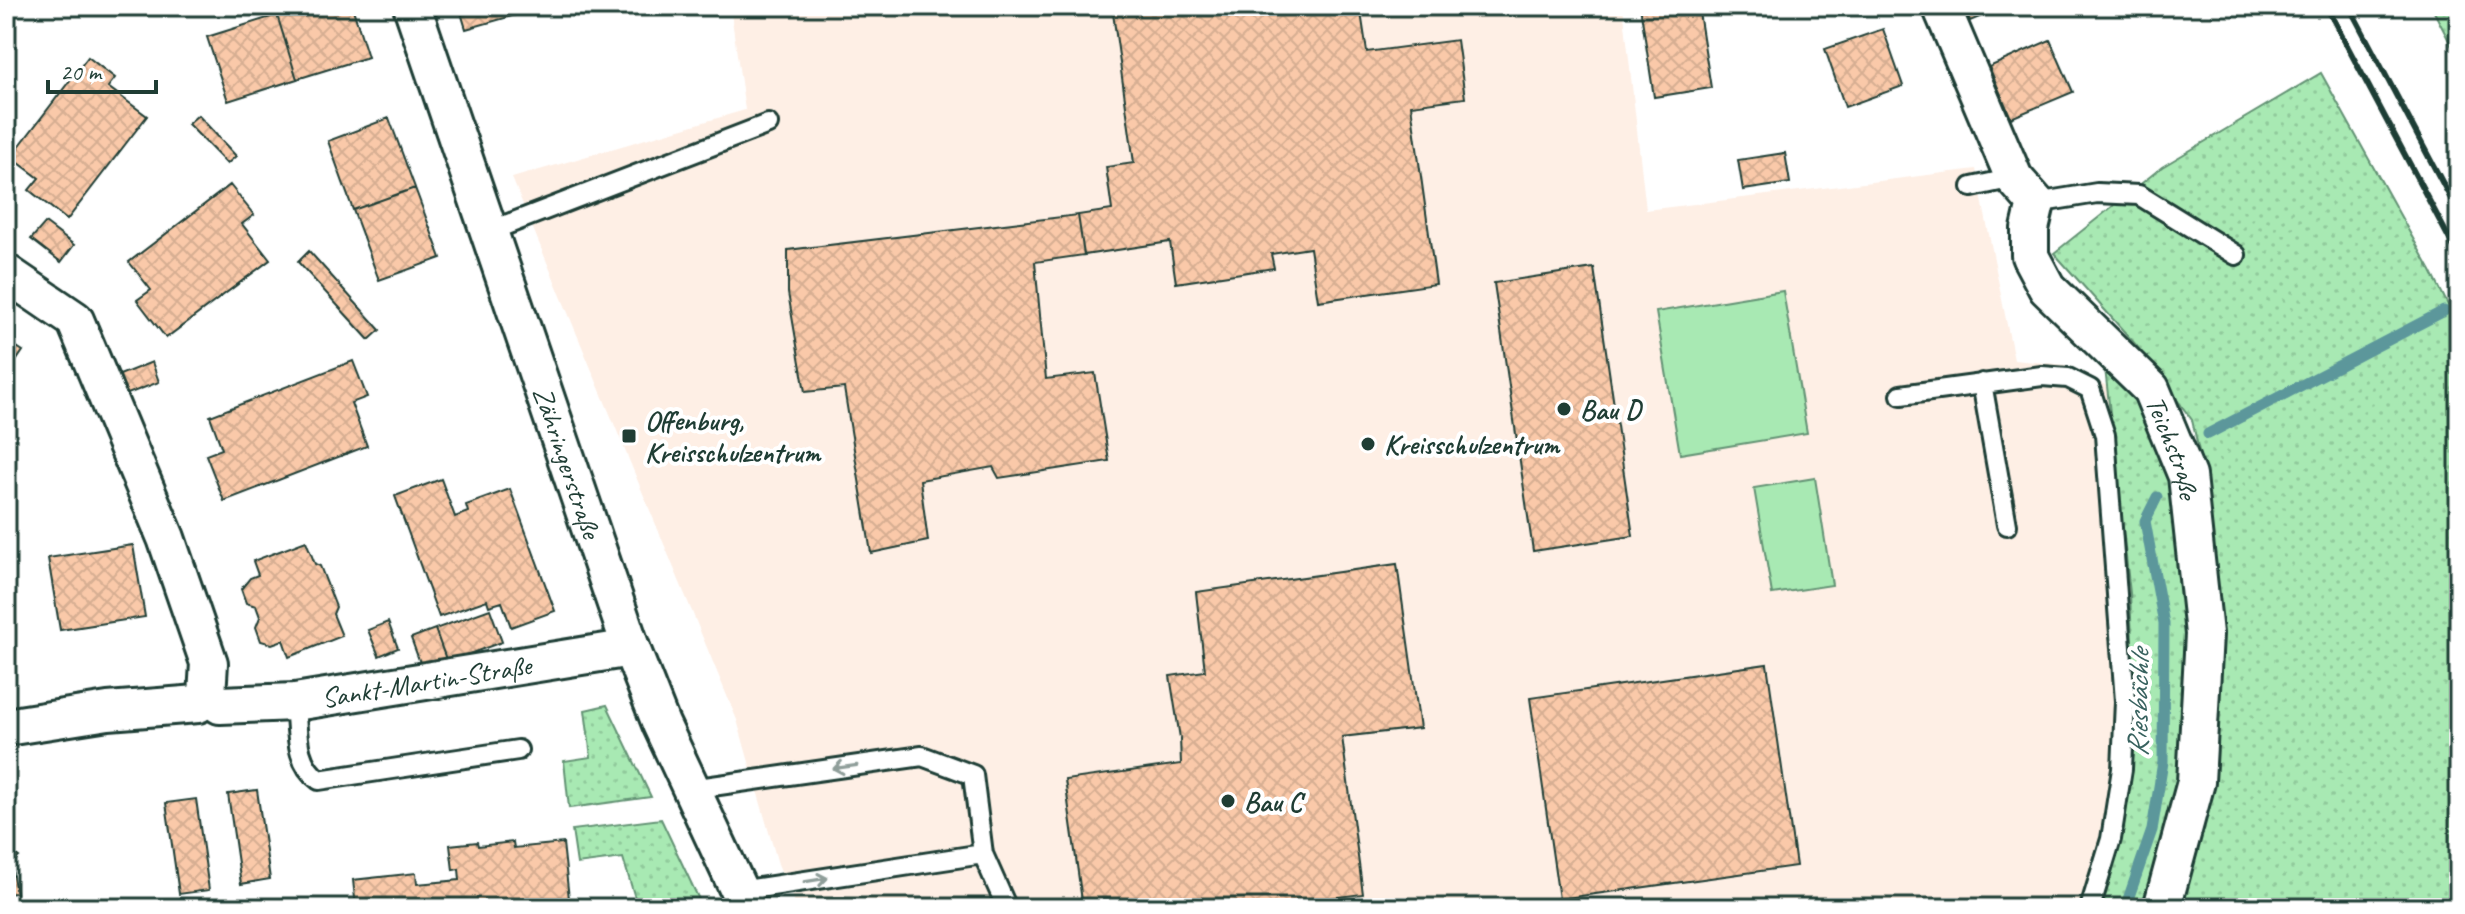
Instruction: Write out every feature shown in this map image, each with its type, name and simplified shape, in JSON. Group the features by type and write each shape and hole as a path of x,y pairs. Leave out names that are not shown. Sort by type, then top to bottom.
{"street":[{"name":"Zähringerstraße","path":"412,6 631,648 661,724 743,900"},
{"path":"1941,6 2025,190"},
{"name":"Teichstraße","path":"2025,190 2030,256 2047,288 2151,389 2187,476 2204,634 2196,782 2162,908"},
{"path":"6,273 75,320 166,538 209,663 208,701"},
{"name":"Sankt-Martin-Straße","path":"6,727 108,711 208,701 295,702 631,648"}],"lane":[{"path":"490,231 768,124"},
{"path":"1972,187 2139,195 2236,255"},
{"path":"1901,395 2042,376 2068,378 2090,389 2105,435 2125,701 2122,769 2111,839 2090,908"},
{"path":"1982,383 2007,525"},
{"path":"295,702 301,759 319,780 518,750"},
{"path":"691,789 922,756 973,775 983,854 1007,908"},
{"path":"743,900 983,854"}],"shaded area":[{"name":"Kreisschulzentrum","path":"730,6 1623,6 1646,210 1976,169 2014,360 2067,365 2107,386 2130,593 2136,740 2123,821 2102,908 797,908 778,864 737,720 512,178 745,110"}],"green space":[{"path":"2431,6 2459,6 2459,60"},
{"path":"2321,73 2459,327 2459,908 2172,908 2213,719 2215,555 2203,469 2192,420 2136,345 2054,253 2162,167"},
{"path":"1783,291 1807,433 1680,454 1656,312"},
{"path":"2105,368 2149,411 2160,465 2168,469 2180,520 2189,665 2180,797 2147,908 2102,908 2123,821 2136,740 2130,593"},
{"path":"1815,478 1832,585 1772,594 1754,488"},
{"path":"607,705 651,797 569,808 564,761 591,757 585,710"},
{"path":"661,819 703,908 638,908 623,858 577,864 572,830"}],"building":[{"path":"304,6 352,6 368,57 297,79 277,15"},
{"path":"459,6 524,6 526,12 466,29"},
{"path":"1112,6 1360,6 1367,52 1457,40 1465,98 1411,105 1436,284 1318,301 1310,248 1271,254 1274,268 1176,283 1170,242 1084,255 1078,215 1112,210 1106,167 1134,163"},
{"path":"1640,6 1698,6 1711,88 1654,97"},
{"path":"1964,6 2006,6 1970,21"},
{"path":"277,15 297,79 228,101 207,37"},
{"path":"1883,29 1903,86 1845,107 1825,49"},
{"path":"2050,40 2073,92 2011,118 1989,67"},
{"path":"88,57 115,78 108,87 147,116 67,220 29,190 39,178 11,157"},
{"path":"198,115 236,156 227,164 188,124"},
{"path":"389,118 415,188 353,210 328,141"},
{"path":"1785,153 1790,183 1743,190 1738,160"},
{"path":"230,185 254,215 242,224 270,260 166,338 137,300 151,290 129,262"},
{"path":"415,188 441,258 379,280 353,210"},
{"path":"1078,215 1084,255 1035,262 1046,379 1095,373 1109,461 999,478 993,467 920,480 928,541 871,553 844,388 805,392 788,293 788,250"},
{"path":"45,223 74,245 61,262 31,239"},
{"path":"309,251 380,330 369,340 298,262"},
{"name":"Bau D","path":"1594,268 1633,536 1533,551 1494,283"},
{"path":"6,340 23,351 6,376"},
{"path":"353,361 367,397 351,403 367,446 224,501 206,455 222,449 210,416"},
{"path":"152,362 159,382 125,395 117,376"},
{"path":"441,479 455,517 468,512 466,505 510,489 555,611 511,627 502,602 489,606 487,600 439,617 395,496"},
{"path":"306,541 315,564 320,566 336,607 333,614 342,636 289,657 283,640 272,644 261,641 256,627 260,617 256,606 246,603 241,589 250,578 258,575 253,561"},
{"path":"133,545 145,617 60,630 48,558"},
{"path":"1397,564 1420,728 1342,737 1363,894 1249,908 1083,908 1065,780 1181,764 1170,676 1205,671 1196,592"},
{"path":"9,588 11,605 7,606 11,635 6,642 6,589"},
{"path":"490,609 502,642 447,662 435,629"},
{"path":"388,622 398,648 379,656 368,630"},
{"path":"435,629 447,662 423,671 411,638"},
{"path":"1767,664 1796,866 1559,899 1530,698"},
{"path":"257,790 270,879 241,884 228,794"},
{"path":"196,799 209,890 179,894 166,803"},
{"path":"6,834 9,850 19,857 11,864 16,893 6,894"},
{"path":"477,842 478,846 513,842 514,848 563,843 570,908 356,908 353,880 416,873 417,884 460,880 459,869 453,870 450,845"},
{"path":"1321,898 1327,908 1309,908 1310,899"}],"waterway":[{"name":"Riesbächle","path":"2208,434 2444,311"},
{"name":"Riesbächle","path":"2125,908 2152,830 2163,762 2164,624 2145,521 2157,497"}],"railway":[{"path":"2326,6 2459,257"},
{"path":"2349,6 2459,214"}],"place":[{"name":"Bau D","path":"1564,409"},
{"name":"Offenburg, Kreisschulzentrum","path":"629,436"},
{"name":"Kreisschulzentrum","path":"1368,444"},
{"name":"Bau C","path":"1228,801"}]}
